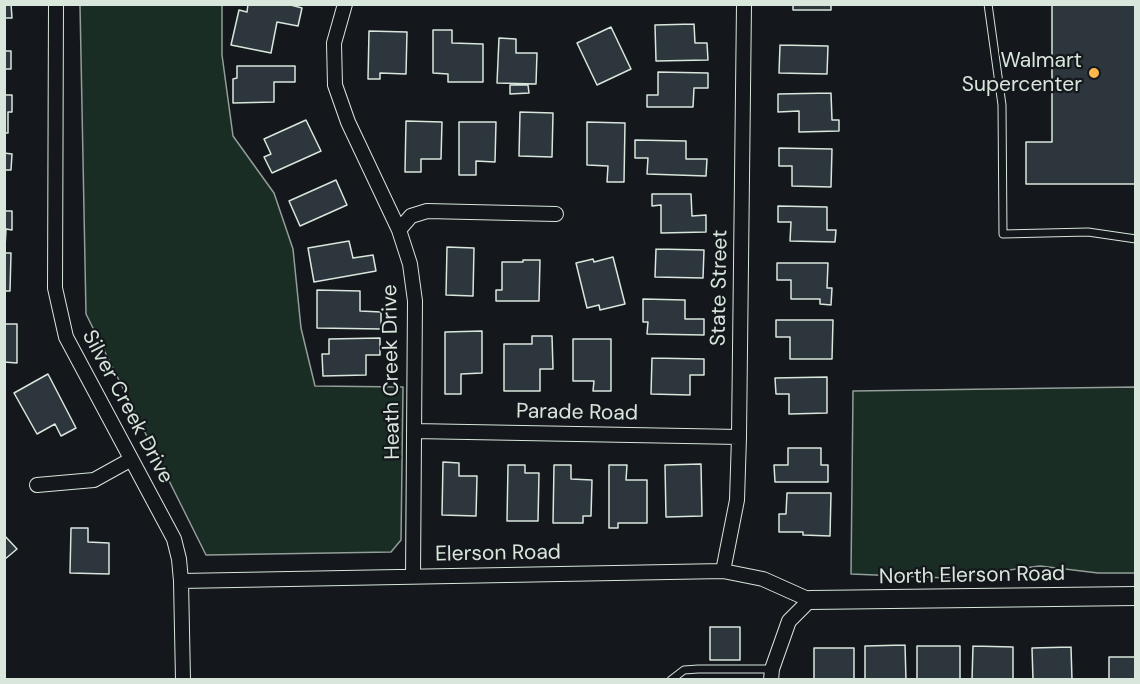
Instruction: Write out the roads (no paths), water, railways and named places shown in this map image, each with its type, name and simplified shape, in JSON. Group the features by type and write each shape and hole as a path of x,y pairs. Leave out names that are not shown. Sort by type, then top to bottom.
{"street":[{"name":"Silver Creek Drive","path":"56,4 55,288 66,338 174,539 181,581 183,680"},
{"name":"Heath Creek Drive","path":"345,4 334,43 335,85 348,122 399,230 410,264 415,301 413,576"},
{"name":"State Street","path":"723,571 736,500 739,437 744,4"},
{"path":"399,230 411,216 427,211 556,214"},
{"name":"Parade Road","path":"414,431 739,437"},
{"path":"37,485 94,480 130,460"},
{"name":"Elerson Road","path":"181,581 723,571 763,579 810,600"},
{"name":"North Elerson Road","path":"810,600 1136,596"},
{"path":"772,674 789,621 810,600"}],"lane":[{"path":"988,4 1002,105 1003,234 1088,232 1136,239"},
{"path":"671,680 684,670 698,669 772,674"}],"place":[{"name":"Walmart Supercenter","path":"1094,73"}]}
